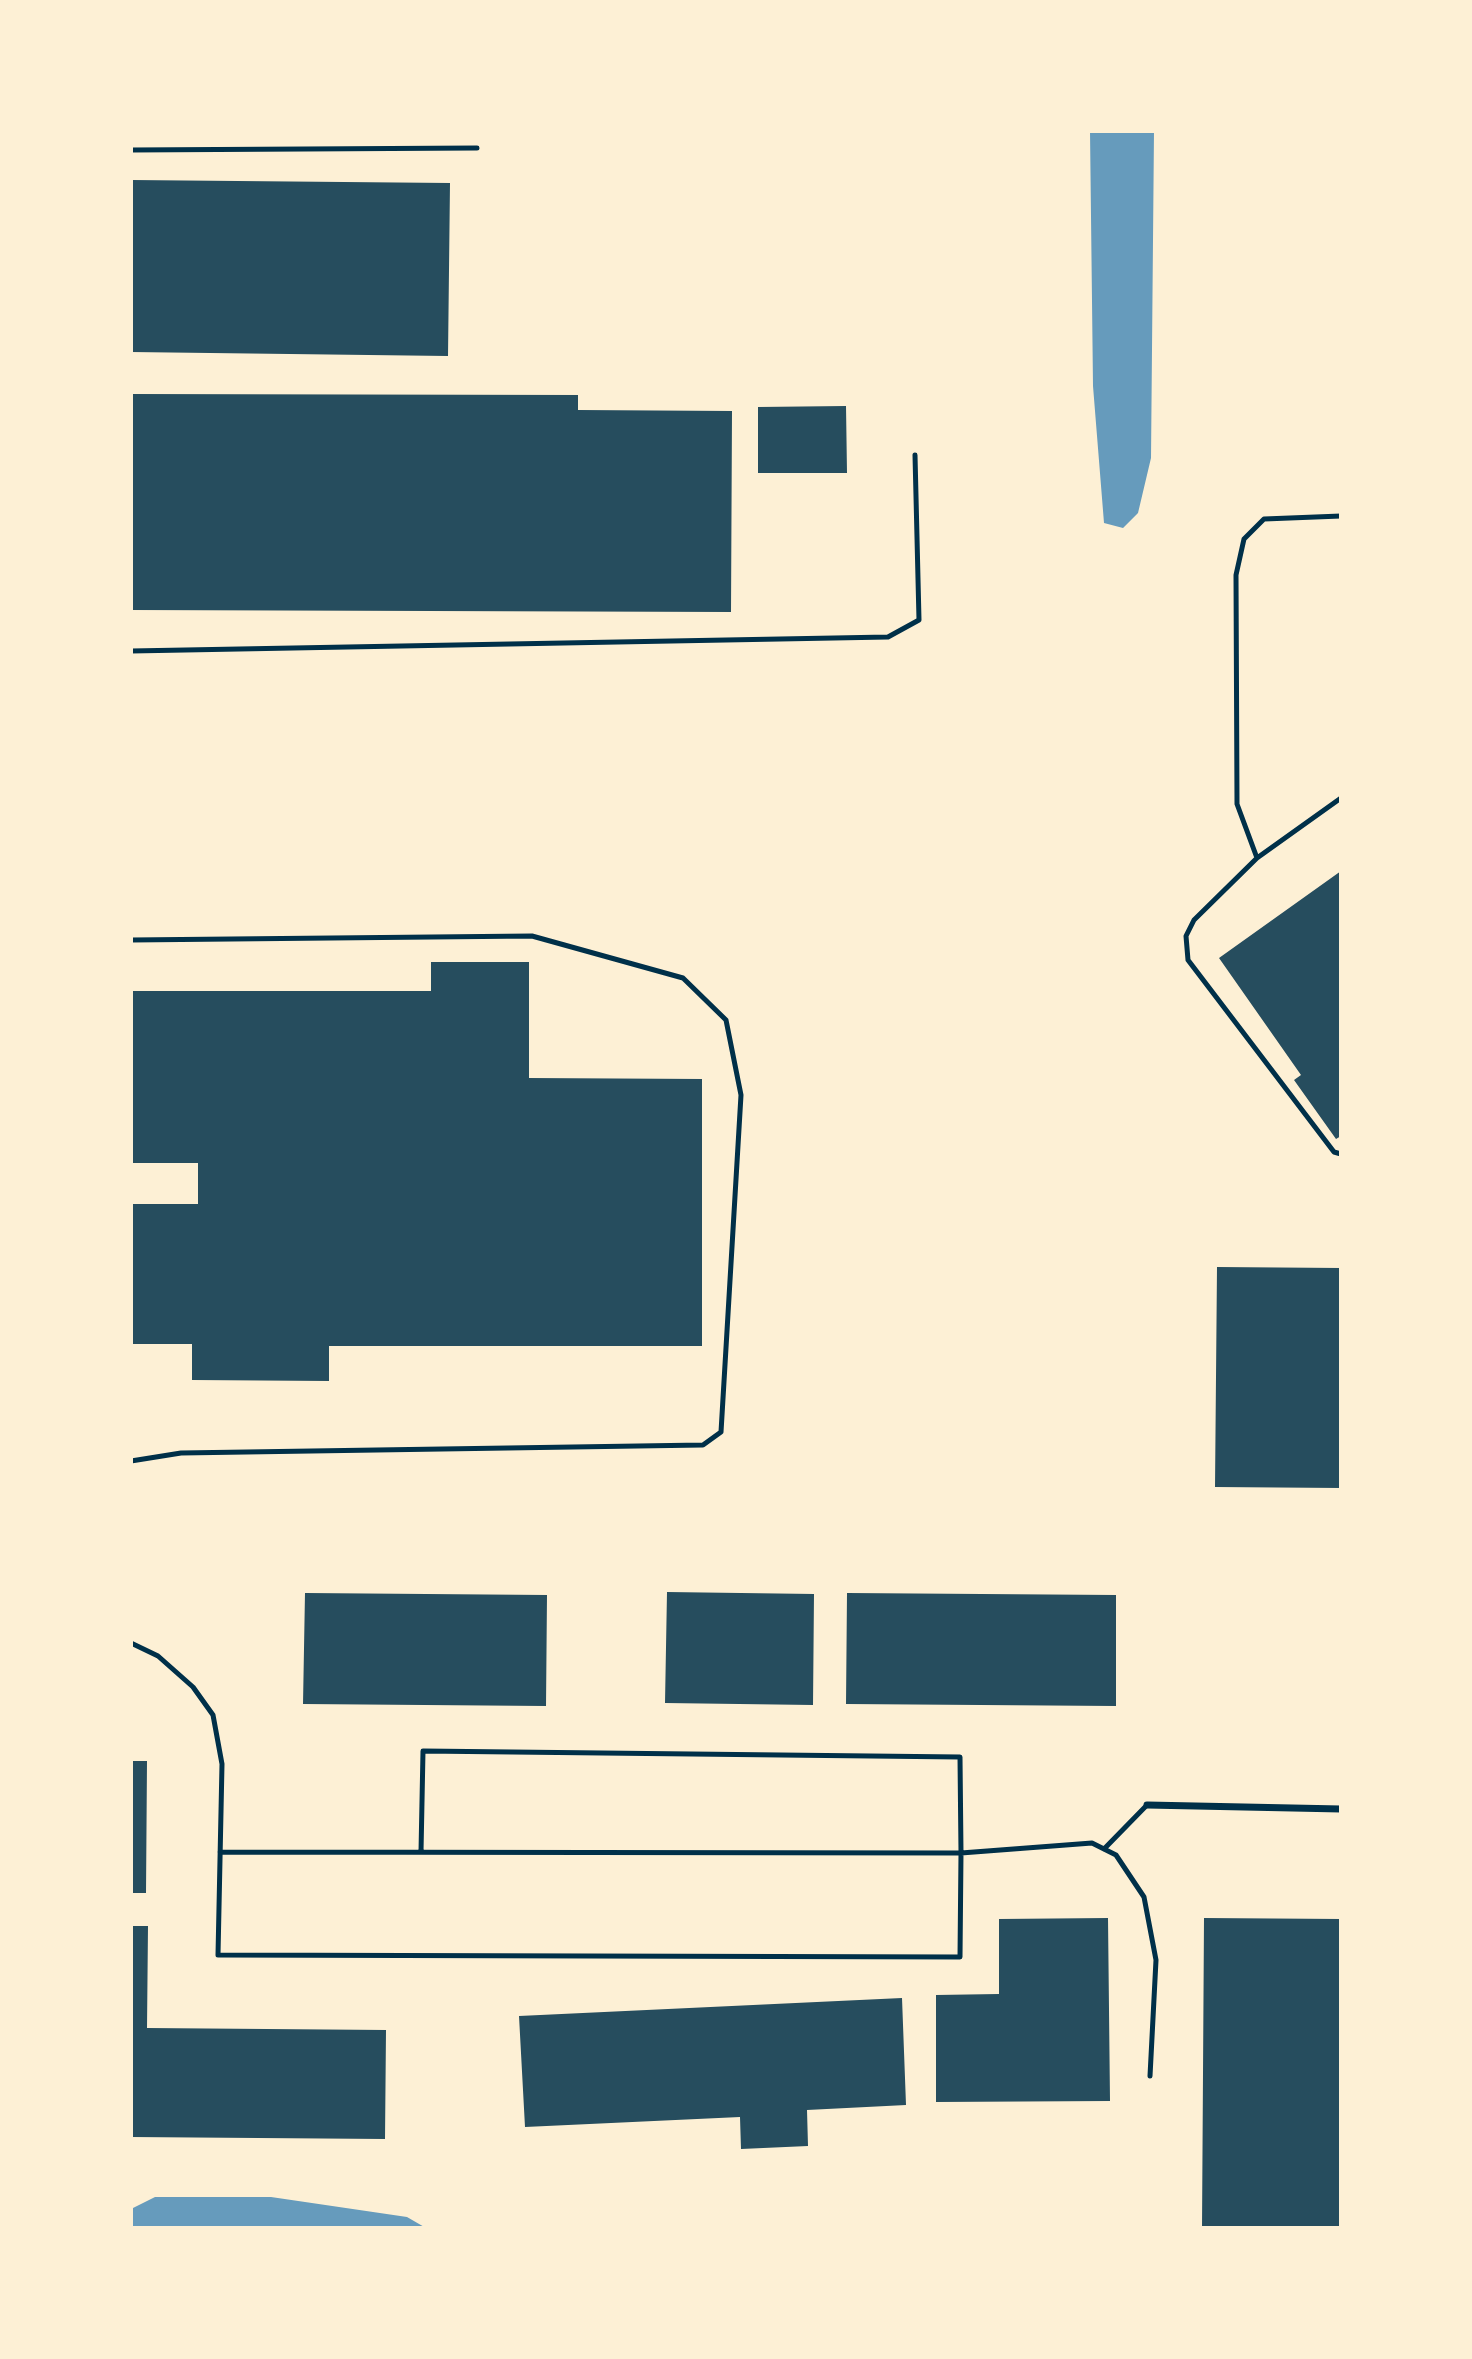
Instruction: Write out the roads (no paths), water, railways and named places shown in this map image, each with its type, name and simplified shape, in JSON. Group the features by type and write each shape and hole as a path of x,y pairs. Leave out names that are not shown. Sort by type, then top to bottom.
{"street":[{"path":"1147,1805 1341,1809"}],"lane":[{"path":"131,150 477,148"},
{"path":"131,651 888,637 919,620 915,455"},
{"path":"1257,858 1237,804 1236,575 1244,539 1264,519 1341,516"},
{"path":"1341,798 1257,858 1194,920 1186,936 1188,960 1334,1152 1341,1154"},
{"path":"131,940 532,936 683,978 726,1020 741,1095 721,1432 703,1445 181,1453 131,1461"},
{"path":"131,1643 158,1656 192,1687 213,1715 222,1763 218,1955 960,1957 960,1757 423,1751 421,1852"},
{"path":"1104,1849 1147,1805"},
{"path":"220,1852 961,1853 1092,1843 1116,1855 1144,1897 1156,1960 1150,2076"}],"water":[{"path":"1090,131 1154,131 1151,458 1138,513 1123,528 1104,523 1093,386"},
{"path":"155,2197 271,2197 407,2217 426,2228 131,2228 131,2209"}]}
